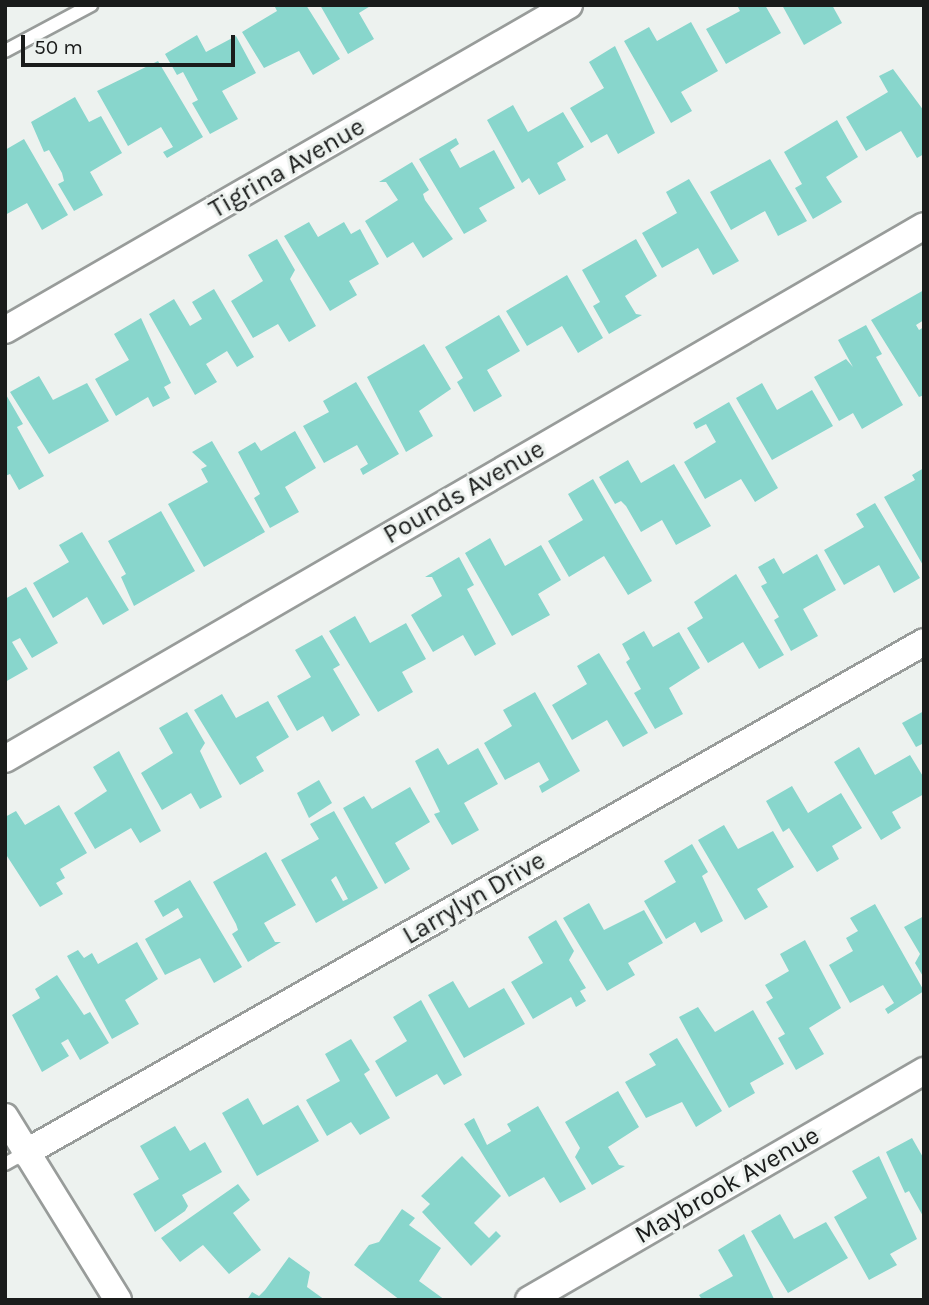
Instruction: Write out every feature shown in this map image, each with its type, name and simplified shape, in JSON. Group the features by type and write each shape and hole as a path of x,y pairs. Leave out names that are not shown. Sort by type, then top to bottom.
{"street":[{"name":"Tigrina Avenue","path":"5,330 569,5"},
{"name":"Pounds Avenue","path":"5,759 924,226"},
{"name":"Larrylyn Drive","path":"15,1158 924,642"},
{"name":"Maybrook Avenue","path":"529,1300 924,1071"},
{"path":"5,1117 15,1158 118,1300"}],"lane":[{"path":"5,51 86,6"}],"building":[{"path":"274,5 306,5 340,59 313,75 299,51 264,68 242,32 277,11"},
{"path":"320,5 372,5 359,13 374,39 348,54"},
{"path":"737,5 765,5 781,33 726,64 706,29 740,11"},
{"path":"782,5 832,5 842,23 804,45"},
{"path":"691,22 718,71 681,92 692,111 671,123 624,41 649,27 657,41"},
{"path":"197,35 206,52 236,36 256,73 222,91 238,119 210,134 192,103 198,100 183,72 177,75 165,54"},
{"path":"615,46 655,133 618,154 607,134 591,143 570,108 604,88 589,62"},
{"path":"158,61 203,137 167,158 163,152 173,147 161,127 128,146 97,91"},
{"path":"893,69 924,111 924,154 917,158 901,131 866,151 846,117 888,92 879,76"},
{"path":"75,97 89,122 101,116 122,153 90,172 103,195 74,211 58,184 64,181 62,173 49,150 44,152 31,122"},
{"path":"513,105 528,132 563,112 584,147 557,163 566,180 539,195 529,178 522,183 487,120"},
{"path":"837,120 858,157 826,177 842,202 813,219 795,188 802,184 784,152"},
{"path":"456,138 459,144 450,150 460,168 494,150 515,188 479,208 487,221 464,234 419,159"},
{"path":"24,139 68,215 42,230 27,203 5,215 5,150"},
{"path":"770,159 807,221 778,236 765,211 731,230 710,192"},
{"path":"412,162 429,190 423,194 425,200 453,239 423,258 413,242 387,258 365,221 398,200 386,182 379,182"},
{"path":"689,179 739,261 713,275 698,248 662,268 642,233 677,213 666,192"},
{"path":"309,222 318,237 344,222 351,234 360,229 379,264 349,281 357,295 330,311 284,236"},
{"path":"277,239 295,270 290,279 316,326 289,342 278,324 253,338 231,301 263,281 248,255"},
{"path":"636,239 657,276 625,296 636,314 642,315 609,334 593,306 600,302 582,270"},
{"path":"567,275 603,338 578,353 562,326 527,346 506,311"},
{"path":"214,289 254,357 237,367 227,351 206,364 217,382 195,395 149,314 174,299 190,326 202,319 192,302"},
{"path":"924,290 924,320 916,325 919,330 924,327 924,395 919,397 871,320"},
{"path":"499,315 520,351 487,370 502,396 474,412 457,382 463,378 445,347"},
{"path":"141,318 171,383 164,387 170,398 153,407 148,397 116,416 95,379 129,360 114,334"},
{"path":"866,325 882,354 876,357 903,405 862,429 853,413 839,421 814,377 846,359 853,367 838,340"},
{"path":"424,344 451,389 419,411 433,436 406,452 367,377"},
{"path":"39,376 53,400 87,383 109,421 49,454 10,392"},
{"path":"356,382 399,454 363,475 360,469 368,464 357,445 324,463 303,426 329,412 323,401"},
{"path":"762,383 777,410 812,390 833,426 772,460 736,398"},
{"path":"5,393 23,424 17,427 44,476 19,490 10,474 5,476"},
{"path":"729,402 778,488 755,502 741,479 705,499 684,462 716,442 706,424 696,429 693,423"},
{"path":"295,431 316,468 285,487 299,512 270,528 254,498 260,494 238,452 255,442 261,451"},
{"path":"212,441 265,532 204,567 168,504 208,482 201,469 207,466 192,452"},
{"path":"628,460 641,483 674,464 711,526 676,545 662,520 641,532 626,506 621,501 615,504 599,477"},
{"path":"924,468 924,567 884,497 915,480 912,475"},
{"path":"593,479 652,581 628,595 604,556 569,577 548,541 583,520 568,494"},
{"path":"875,503 920,578 894,593 879,565 844,585 824,550 864,527 856,514"},
{"path":"161,511 195,571 134,606 121,577 126,574 108,541"},
{"path":"82,532 129,610 103,625 87,597 53,618 33,583 69,562 59,545"},
{"path":"490,538 505,566 541,545 561,580 538,594 550,615 512,636 465,553"},
{"path":"817,554 836,590 803,609 818,636 791,651 774,620 779,617 761,586 767,583 758,567 774,558 783,574"},
{"path":"459,557 474,585 467,589 496,644 475,656 463,635 433,652 411,615 442,596 432,577 425,577"},
{"path":"736,574 784,655 759,669 743,642 708,663 687,628 703,618 694,602"},
{"path":"26,587 58,643 32,658 20,638 12,642 28,669 5,682 5,599"},
{"path":"355,616 370,643 406,623 426,659 402,672 413,692 378,712 329,631"},
{"path":"644,631 653,647 679,632 700,668 669,688 683,714 655,729 634,693 641,689 626,662 630,659 622,644"},
{"path":"322,635 340,665 333,669 360,715 332,732 323,716 297,731 277,696 311,677 295,650"},
{"path":"599,653 648,733 623,747 607,720 572,740 552,705 587,684 577,666"},
{"path":"535,692 580,771 542,793 539,786 549,780 539,762 505,780 484,743 512,726 503,710"},
{"path":"222,694 236,718 268,701 289,737 256,757 264,771 240,785 194,710"},
{"path":"924,711 924,743 916,747 902,723"},
{"path":"187,712 205,743 200,751 222,797 200,809 191,793 162,810 141,773 173,753 159,728"},
{"path":"859,747 875,775 910,755 924,778 924,794 892,812 901,828 881,840 834,762"},
{"path":"438,748 448,765 478,748 498,784 464,803 479,830 452,845 434,814 440,812 415,761"},
{"path":"119,751 161,831 140,843 131,828 95,849 74,813 107,791 93,767"},
{"path":"319,780 332,803 309,818 297,793"},
{"path":"792,786 808,813 841,793 862,828 832,846 839,859 817,872 789,828 783,832 766,801"},
{"path":"410,787 430,822 395,843 410,869 385,884 343,808 364,796 372,809"},
{"path":"59,805 87,853 60,869 65,878 56,883 63,894 40,907 5,853 5,817 16,811 25,825"},
{"path":"334,811 378,888 316,923 281,860 319,839 310,824","holes":["336,876 348,899 343,901 331,880"]},
{"path":"724,825 738,849 773,831 794,867 757,889 768,907 745,920 698,840"},
{"path":"692,844 708,872 702,876 723,921 701,933 695,922 666,939 644,901 676,882 664,861"},
{"path":"266,852 296,905 264,923 275,942 281,942 248,962 232,934 238,930 236,924 213,882"},
{"path":"190,880 242,967 214,983 200,958 165,975 145,939 183,917 178,908 163,917 154,901"},
{"path":"589,903 604,930 644,910 663,943 628,963 635,975 607,991 563,918"},
{"path":"875,904 924,991 888,1014 885,1009 894,1003 883,985 850,1003 829,965 853,951 846,938 858,931 850,918"},
{"path":"924,916 924,978 915,963 920,954 904,927"},
{"path":"556,920 574,951 569,960 586,988 580,991 586,1001 576,1007 571,997 533,1019 511,982 543,963 528,937"},
{"path":"805,940 841,1008 809,1028 824,1054 796,1070 778,1038 785,1034 766,1002 773,998 765,985 789,971 780,954"},
{"path":"137,942 158,979 125,1000 139,1024 112,1039 67,956 78,950 84,958 92,953 98,964"},
{"path":"57,975 84,1015 90,1012 109,1043 80,1060 68,1039 61,1043 69,1056 42,1072 12,1015 40,998 35,989"},
{"path":"453,981 469,1008 504,988 525,1024 464,1058 428,995"},
{"path":"421,1000 462,1075 444,1085 437,1074 396,1097 375,1061 407,1041 393,1017"},
{"path":"698,1007 715,1032 753,1010 784,1064 750,1083 755,1093 729,1108 679,1017"},
{"path":"677,1038 722,1111 696,1127 682,1102 646,1118 625,1082 656,1065 649,1054"},
{"path":"351,1039 370,1070 364,1074 390,1118 360,1135 351,1122 327,1136 306,1100 340,1081 325,1054"},
{"path":"618,1091 639,1127 608,1147 619,1165 625,1166 592,1185 575,1157 580,1148 565,1122"},
{"path":"248,1098 263,1125 298,1105 319,1141 257,1176 222,1113"},
{"path":"538,1106 586,1189 560,1203 544,1177 509,1197 464,1124 474,1118 487,1145 511,1131 507,1124"},
{"path":"175,1126 190,1151 205,1142 222,1172 182,1195 188,1206 185,1211 155,1232 133,1194 159,1179 140,1146"},
{"path":"912,1138 924,1159 924,1218 909,1191 905,1193 886,1152"},
{"path":"462,1156 501,1196 474,1223 489,1238 496,1231 501,1236 471,1266 422,1212 430,1204 421,1196"},
{"path":"879,1156 917,1239 890,1254 897,1265 869,1280 834,1217 867,1198 852,1171"},
{"path":"238,1184 250,1200 233,1213 261,1250 229,1274 203,1245 180,1262 161,1238"},
{"path":"402,1209 415,1218 409,1225 441,1248 419,1281 445,1300 400,1300 354,1265 369,1245 379,1242"},
{"path":"780,1214 794,1239 826,1222 848,1258 788,1293 751,1231"},
{"path":"744,1234 774,1299 702,1300 699,1295 733,1276 718,1250"},
{"path":"289,1257 310,1272 307,1287 325,1300 247,1300 252,1292 259,1296 265,1290"}]}
